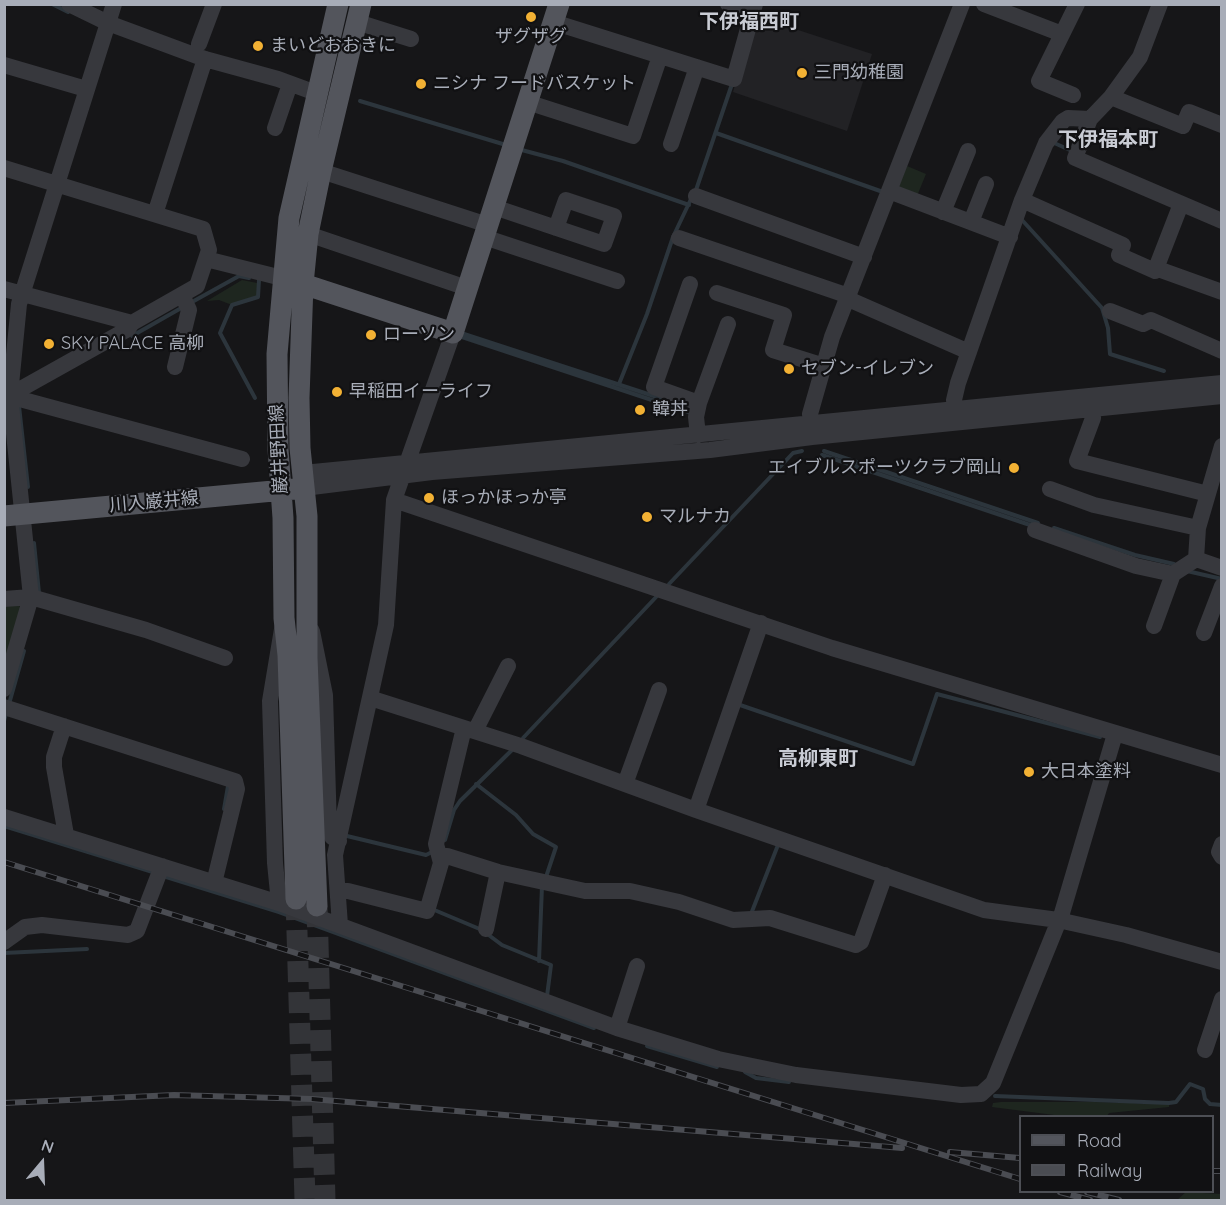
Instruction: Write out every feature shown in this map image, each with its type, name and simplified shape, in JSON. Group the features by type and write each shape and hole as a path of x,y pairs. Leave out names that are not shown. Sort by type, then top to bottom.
{"main road":[{"name":"巌井野田線","path":"288,901 288,655 284,618 277,397 282,278 289,218 338,4"},
{"name":"巌井野田線","path":"317,906 307,668 307,516 299,398 303,284 308,234 321,171 359,13"},
{"path":"303,284 453,333 556,13"},
{"name":"川入巌井線","path":"13,508 303,481"}],"street":[{"path":"69,4 108,22 202,52 316,93"},
{"path":"4,689 31,597 13,508 12,292 56,184 114,4"},
{"path":"155,214 214,4"},
{"path":"556,13 660,56 734,79 754,8 728,4"},
{"path":"812,430 810,414 847,297 962,4"},
{"path":"984,4 1023,11 1062,34"},
{"path":"1073,95 1039,81 1077,4"},
{"path":"1160,4 1140,57 1111,97 1090,119 1075,158 1221,221"},
{"path":"359,13 411,39"},
{"path":"528,102 633,136 660,56"},
{"path":"4,65 86,89"},
{"path":"671,144 697,67"},
{"path":"275,128 290,84"},
{"path":"1111,97 1183,126 1189,112 1221,125"},
{"path":"956,416 955,392 1022,200 1048,140 1068,118 1090,119"},
{"path":"943,212 968,151"},
{"path":"4,168 203,229 209,250 197,286 185,302 175,367"},
{"path":"321,171 488,223 617,281"},
{"path":"971,222 986,184"},
{"path":"889,191 1010,237"},
{"path":"696,196 864,257"},
{"path":"1022,200 1123,245 1119,255 1155,270 1158,269 1221,292"},
{"path":"1155,270 1181,204"},
{"path":"488,223 556,228"},
{"path":"308,234 467,288"},
{"path":"679,238 847,297 969,352"},
{"path":"206,259 282,278"},
{"path":"690,284 654,387 699,403"},
{"path":"12,292 132,323"},
{"path":"717,293 784,315 773,350 824,366"},
{"path":"12,403 128,329 132,323 185,302"},
{"path":"1110,311 1143,324 1151,320 1221,351"},
{"path":"698,435 696,417 699,403 728,324"},
{"path":"340,925 336,855 387,615 394,500 453,333"},
{"path":"591,451 640,441 698,435 812,430 1175,394 1221,383"},
{"path":"1175,394 1221,396"},
{"path":"1092,402 1093,418 1077,461 1208,494"},
{"path":"12,403 242,459"},
{"path":"303,481 591,451 710,450 812,430"},
{"path":"640,441 670,446 709,442 710,450"},
{"path":"1154,626 1198,528 1208,494 1218,472 1221,446"},
{"path":"1050,489 1094,505 1198,528"},
{"path":"394,500 1114,739 1221,765"},
{"path":"1035,530 1136,566 1221,568"},
{"path":"1204,633 1221,586"},
{"path":"4,599 31,597 146,630 225,658"},
{"path":"308,612 325,695 329,829 332,837 339,841"},
{"path":"696,810 760,623"},
{"path":"338,891 348,891 427,911 441,863 441,854 470,729 508,666"},
{"path":"625,784 659,690"},
{"path":"370,698 470,729 984,910 1058,920 1126,935 1221,962"},
{"path":"4,707 235,781 237,789 214,883"},
{"path":"64,726 54,757 54,767 66,835"},
{"path":"4,817 66,835 160,871 288,901 340,925 617,1028 718,1059 796,1075 961,1095 981,1094 993,1083 1058,920 1114,739"},
{"path":"1221,844 1219,852 1221,857"},
{"path":"441,854 498,872 585,891 630,891 679,902 741,921 770,918 856,945 861,942 885,875"},
{"path":"4,942 25,927 42,925 128,935 137,932 160,871"},
{"path":"486,929 498,872"},
{"path":"617,1028 637,966"},
{"path":"1205,1050 1221,999"}],"shaded area":[{"name":"三門幼稚園","path":"755,16 872,54 847,131 733,92"},
{"path":"907,166 926,174 917,196 898,188"},
{"path":"242,280 257,283 257,296 232,305 219,300 207,301"},
{"path":"18,604 21,609 5,662 5,605"},
{"path":"1095,1102 1169,1104 1169,1107 1109,1113 1108,1115 1054,1115 992,1107 993,1103"},
{"path":"1185,1193 1221,1194 1221,1200 1177,1200"}],"waterway":[{"path":"52,4 68,12"},
{"path":"695,193 732,84"},
{"path":"360,101 506,145"},
{"path":"716,133 883,192"},
{"path":"1052,142 1072,151"},
{"path":"518,149 563,161 689,205"},
{"path":"619,384 647,314 673,237 691,199"},
{"path":"1022,220 1102,308 1108,328 1110,354 1164,371"},
{"path":"192,302 239,276 249,278"},
{"path":"255,398 220,333 232,305 258,297 259,280"},
{"path":"132,336 183,307"},
{"path":"461,333 660,398"},
{"path":"459,336 691,413"},
{"path":"19,406 28,487"},
{"path":"669,584 793,453 802,451"},
{"path":"824,451 1038,523"},
{"path":"822,455 1033,526"},
{"path":"1054,528 1135,555 1174,564"},
{"path":"34,543 39,593"},
{"path":"1187,571 1222,579"},
{"path":"523,738 658,595"},
{"path":"9,704 24,651"},
{"path":"740,705 913,764 937,694 1100,737"},
{"path":"4,721 6,714"},
{"path":"445,840 454,810 460,801 512,750"},
{"path":"476,784 516,815 533,834 556,847 546,877"},
{"path":"224,809 228,786"},
{"path":"4,826 156,873"},
{"path":"347,836 426,855 432,852"},
{"path":"751,914 778,845"},
{"path":"163,876 279,912 594,1028"},
{"path":"539,961 542,886"},
{"path":"432,909 482,930 502,945 551,965 547,996"},
{"path":"4,953 87,949"},
{"path":"647,1046 717,1067"},
{"path":"745,1072 756,1078 789,1082"},
{"path":"995,1096 1169,1103 1176,1102 1190,1084 1203,1089 1205,1099 1210,1104 1222,1105"}],"tunnel":[{"path":"296,899 305,1200"},
{"path":"317,906 325,1200"}],"railway":[{"path":"4,862 1019,1179"},
{"path":"4,1103 174,1095 312,1099 902,1148"},
{"path":"950,1152 1019,1158"},
{"path":"1214,1171 1222,1171"},
{"path":"1064,1193 1090,1200"},
{"path":"1091,1193 1119,1200"}],"place":[{"name":"ザグザグ","path":"531,17"},
{"name":"まいどおおきに","path":"258,46"},
{"name":"三門幼稚園","path":"802,73"},
{"name":"ニシナ フードバスケット","path":"421,84"},
{"name":"ローソン","path":"371,335"},
{"name":"SKY PALACE 高柳","path":"49,344"},
{"name":"セブン-イレブン","path":"789,369"},
{"name":"早稲田イーライフ","path":"337,392"},
{"name":"韓丼","path":"640,410"},
{"name":"エイブルスポーツクラブ岡山","path":"1014,468"},
{"name":"ほっかほっか亭","path":"429,498"},
{"name":"マルナカ","path":"647,517"},
{"name":"大日本塗料","path":"1029,772"}],"district":[{"name":"下伊福西町","path":"749,22"},
{"name":"下伊福本町","path":"1108,140"},
{"name":"高柳東町","path":"818,759"}]}
